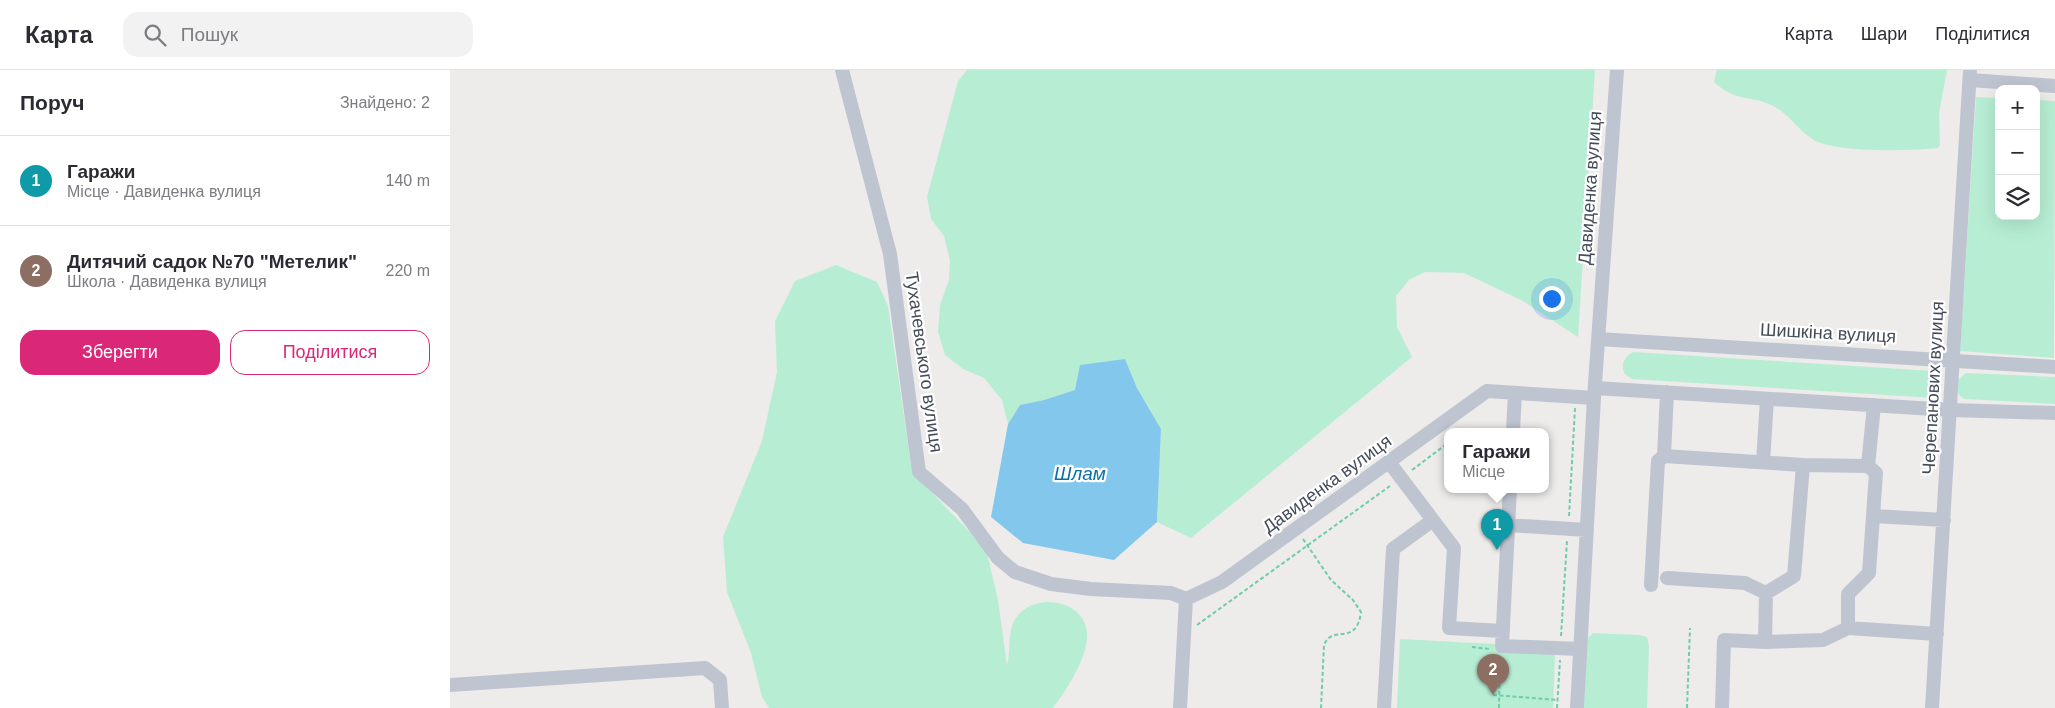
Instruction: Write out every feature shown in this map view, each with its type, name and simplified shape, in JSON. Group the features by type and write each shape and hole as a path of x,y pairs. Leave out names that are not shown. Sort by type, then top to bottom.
{"street":[{"name":"Тухачевського вулиця","path":"842,70 890,254 919,472 962,509 998,558 1015,572 1051,584 1091,589 1170,593 1186,599"},
{"name":"Давиденка вулиця","path":"1576,708 1616,70"},
{"path":"1970,75 2055,86"},
{"name":"Черепанових вулиця","path":"1932,708 1970,75"},
{"name":"Шишкiна вулиця","path":"1598,338 2055,367"},
{"name":"Давиденка вулиця","path":"1186,599 1222,582 1487,391 1576,396 1595,393"},
{"path":"1595,393 1667,392 1950,410 2055,413"},
{"path":"1664,456 1667,392"},
{"path":"1513,428 1515,393"},
{"path":"1763,462 1767,398"},
{"path":"1868,466 1874,405"},
{"path":"1651,585 1658,461 1664,456 1803,465 1868,466 1876,473 1869,573 1848,594 1848,628"},
{"path":"1389,462 1454,548 1449,628 1503,631"},
{"path":"1766,593 1794,576 1803,465"},
{"path":"1510,493 1502,646 1580,649"},
{"path":"1873,516 1944,520"},
{"path":"1384,708 1393,549 1432,520"},
{"path":"1508,525 1587,530"},
{"path":"1667,578 1745,583 1766,593"},
{"path":"1765,642 1766,593"},
{"path":"1180,708 1186,599"},
{"path":"1722,708 1724,640 1765,642 1824,640 1848,628 1937,634"},
{"path":"450,685 705,668 720,680 722,708"}],"path":[{"path":"1557,708 1576,396"},
{"path":"1184,635 1444,446"},
{"path":"1296,529 1331,580 1353,600 1361,612 1359,624 1352,631 1334,635 1327,639 1324,645 1321,708"},
{"path":"1686,708 1690,628"},
{"path":"1472,647 1489,648 1495,652"},
{"path":"1499,708 1500,655"},
{"path":"1493,695 1558,700"}],"green space":[{"path":"967,70 1595,70 1578,337 1523,301 1464,273 1425,272 1409,280 1396,296 1397,327 1412,357 1191,538 1157,522 1161,429 1137,388 1125,359 1075,390 1020,405 1008,424 1002,400 984,378 963,369 945,355 938,332 940,305 949,280 950,261 944,236 931,219 927,197 958,81"},
{"path":"1717,70 1947,70 1939,113 1940,145 1938,148 1874,150 1825,144 1808,136 1775,107 1761,101 1729,93 1714,82"},
{"path":"1976,97 1995,98 1995,220 2040,220 2040,100 2055,101 2054,358 1960,351"},
{"path":"836,265 877,282 888,306 912,472 986,549 998,600 1007,665 1014,621 1022,611 1032,605 1056,602 1077,612 1084,621 1087,641 1081,662 1053,708 769,708 762,697 751,653 727,592 723,537 762,441 777,372 775,321 795,281"},
{"path":"1633,352 1934,371 1938,385 1933,398 1632,379 1625,374 1623,364 1627,356"},
{"path":"1966,373 2055,377 2055,404 1965,399 1957,392 1957,381"},
{"path":"1593,633 1647,637 1649,646 1647,708 1584,708 1586,644 1588,638"},
{"path":"1400,639 1494,644 1503,650 1555,654 1553,708 1397,708"}],"water":[{"name":"Шлам","path":"1125,359 1137,388 1161,429 1157,522 1114,560 1023,543 991,517 1008,424 1020,405 1075,390 1080,365"}],"place":[{"name":"Гаражи","path":"1497,550"},
{"name":"Дитячий садок №70 \"Метелик\"","path":"1493,695"}]}
